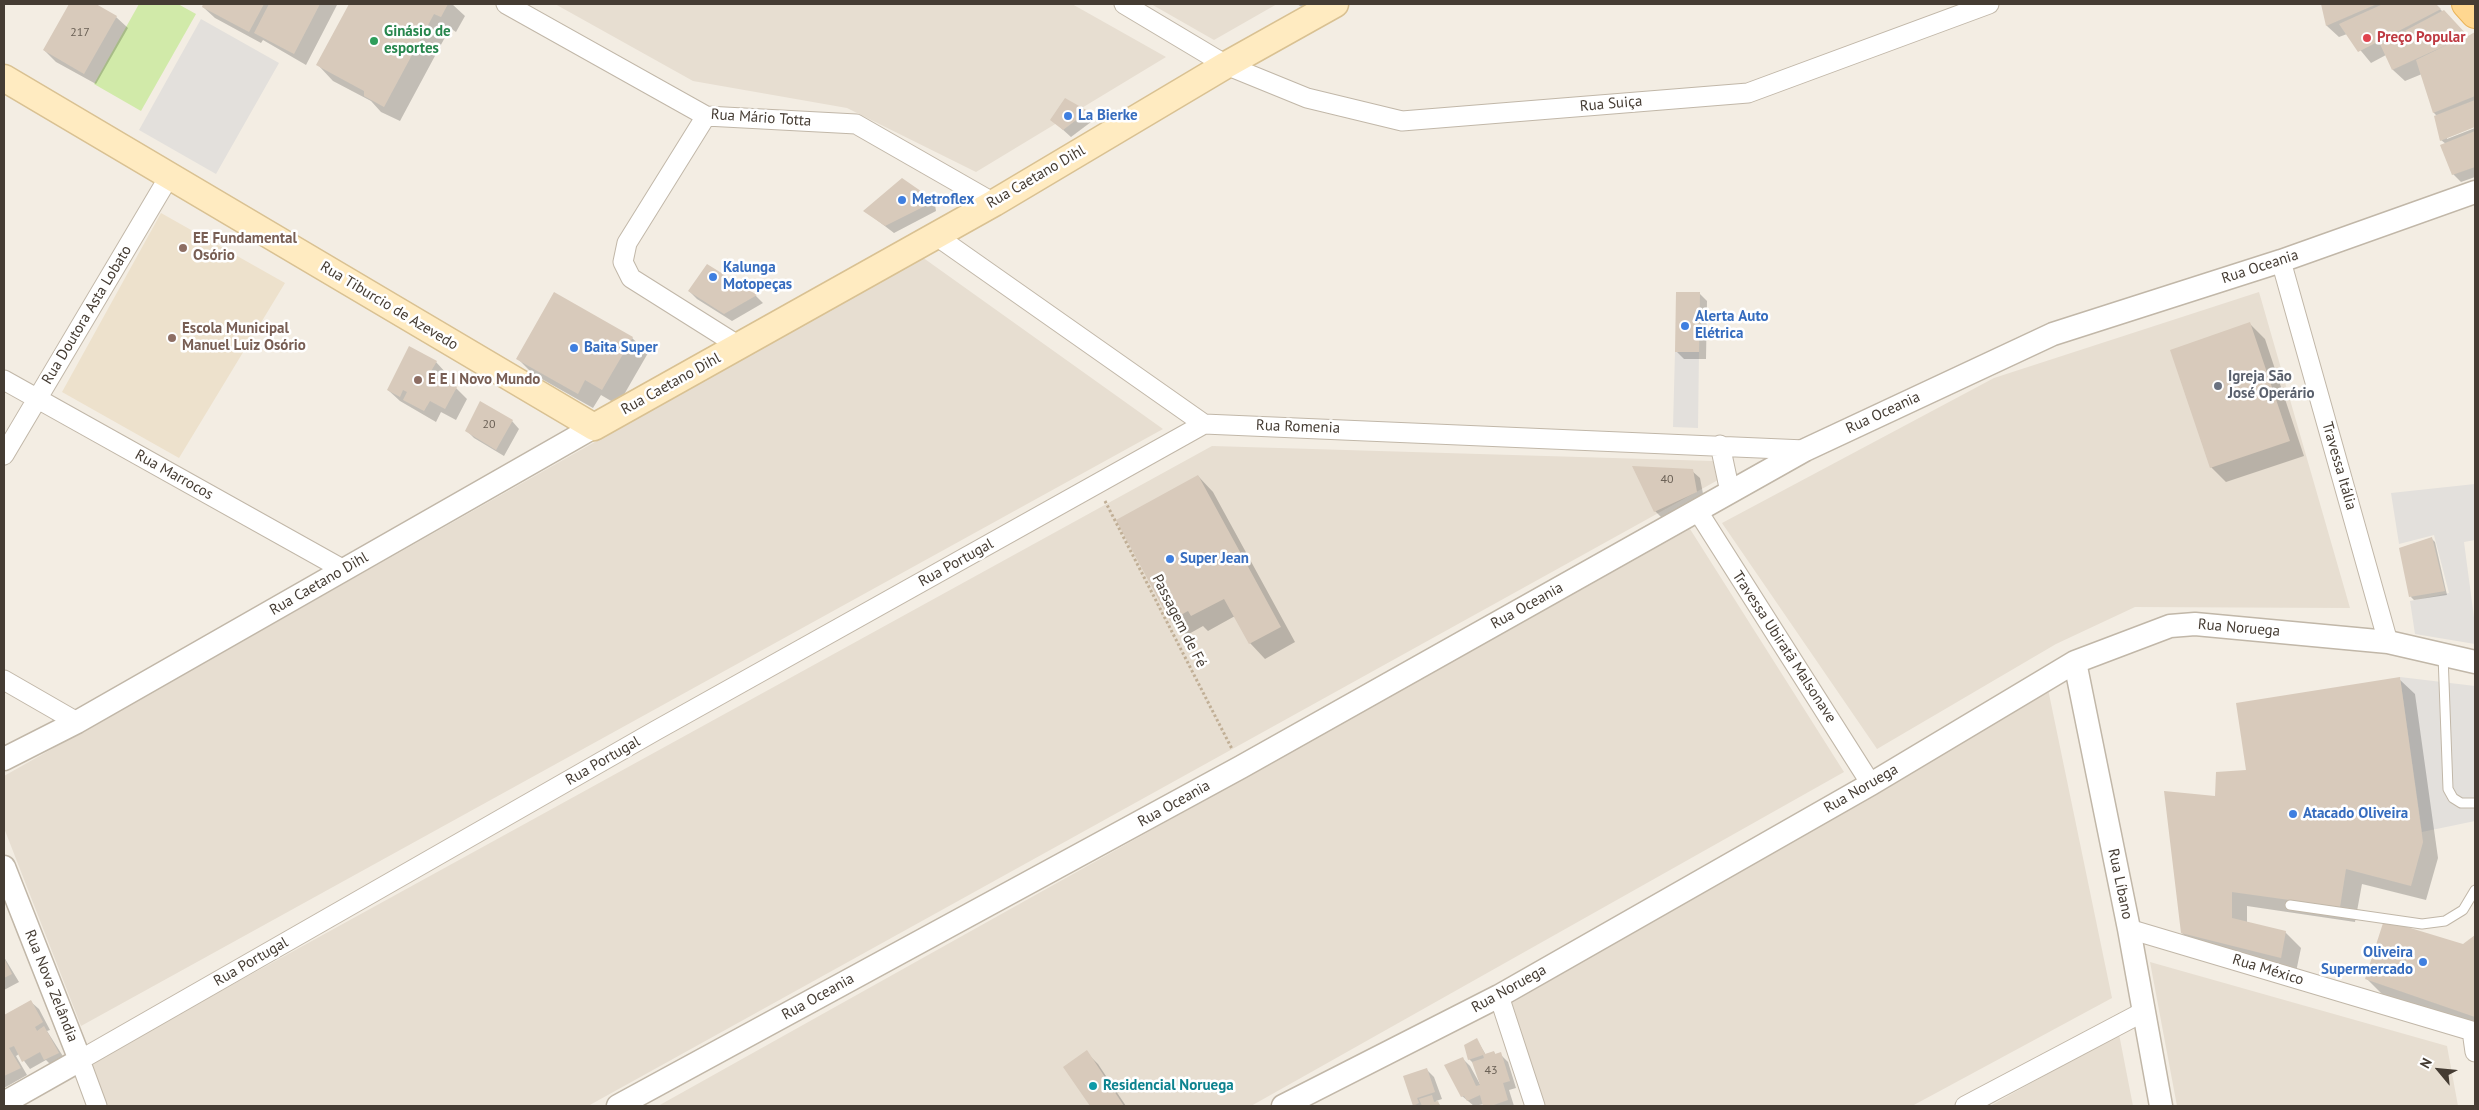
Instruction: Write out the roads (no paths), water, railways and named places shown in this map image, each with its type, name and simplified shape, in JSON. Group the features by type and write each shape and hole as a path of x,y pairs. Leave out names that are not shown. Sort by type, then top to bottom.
{"main road":[{"name":"Rua Caetano Dihl","path":"594,427 994,202 1226,65 1335,4"},
{"path":"2466,4 2475,14"},
{"name":"Rua Tiburcio de Azevedo","path":"4,78 594,427"}],"street":[{"name":"Rua Mário Totta","path":"506,4 706,116 856,124 994,202"},
{"name":"Rua Suiça","path":"1124,4 1226,65 1307,98 1402,121 1748,93 1951,10 1989,4"},
{"path":"706,116 627,243 623,262 631,278 739,346"},
{"name":"Rua Doutora Asta Lobato","path":"4,455 170,175"},
{"name":"Rua Oceania","path":"618,1106 1241,767 1805,450 2053,334 2281,261 2475,192"},
{"path":"935,235 1204,424"},
{"name":"Travessa Itália","path":"2281,261 2388,642"},
{"name":"Rua Marrocos","path":"4,380 344,570"},
{"name":"Rua Romenia","path":"1204,424 1805,450"},
{"name":"Rua Portugal","path":"4,1103 656,731 1204,424"},
{"name":"Rua Caetano Dihl","path":"4,759 77,722 594,427"},
{"path":"1720,445 1730,492"},
{"name":"Travessa Ubiratã Malsonave","path":"1696,510 1871,784"},
{"name":"Rua Noruega","path":"1284,1106 1499,996 1871,784 2075,662 2170,626 2195,624 2388,642 2475,662"},
{"name":"Rua Líbano","path":"2075,662 2129,929 2161,1106"},
{"path":"4,680 77,722"},
{"name":"Rua Nova Zelândia","path":"4,867 97,1106"},
{"name":"Rua México","path":"2129,929 2472,1031 2475,1052"},
{"path":"1499,996 1535,1106"},
{"path":"1965,1106 2143,1012"}],"lane":[{"path":"2443,655 2448,790 2453,798 2461,803 2475,803"},
{"path":"2290,905 2422,924 2446,921 2463,910 2475,890"}],"place":[{"name":"Preço Popular","path":"2367,38"},
{"name":"Ginásio de esportes","path":"374,41"},
{"name":"La Bierke","path":"1068,116"},
{"name":"Metroflex","path":"902,200"},
{"name":"EE Fundamental Osório","path":"183,248"},
{"name":"Kalunga Motopeças","path":"713,277"},
{"name":"Alerta Auto Elétrica","path":"1685,326"},
{"name":"Escola Municipal Manuel Luiz Osório","path":"172,338"},
{"name":"Baita Super","path":"574,348"},
{"name":"E E I Novo Mundo","path":"418,380"},
{"name":"Igreja São José Operário","path":"2218,386"},
{"name":"Super Jean","path":"1170,559"},
{"name":"Atacado Oliveira","path":"2293,814"},
{"name":"Oliveira Supermercado","path":"2423,962"},
{"name":"Residencial Noruega","path":"1093,1086"}]}
